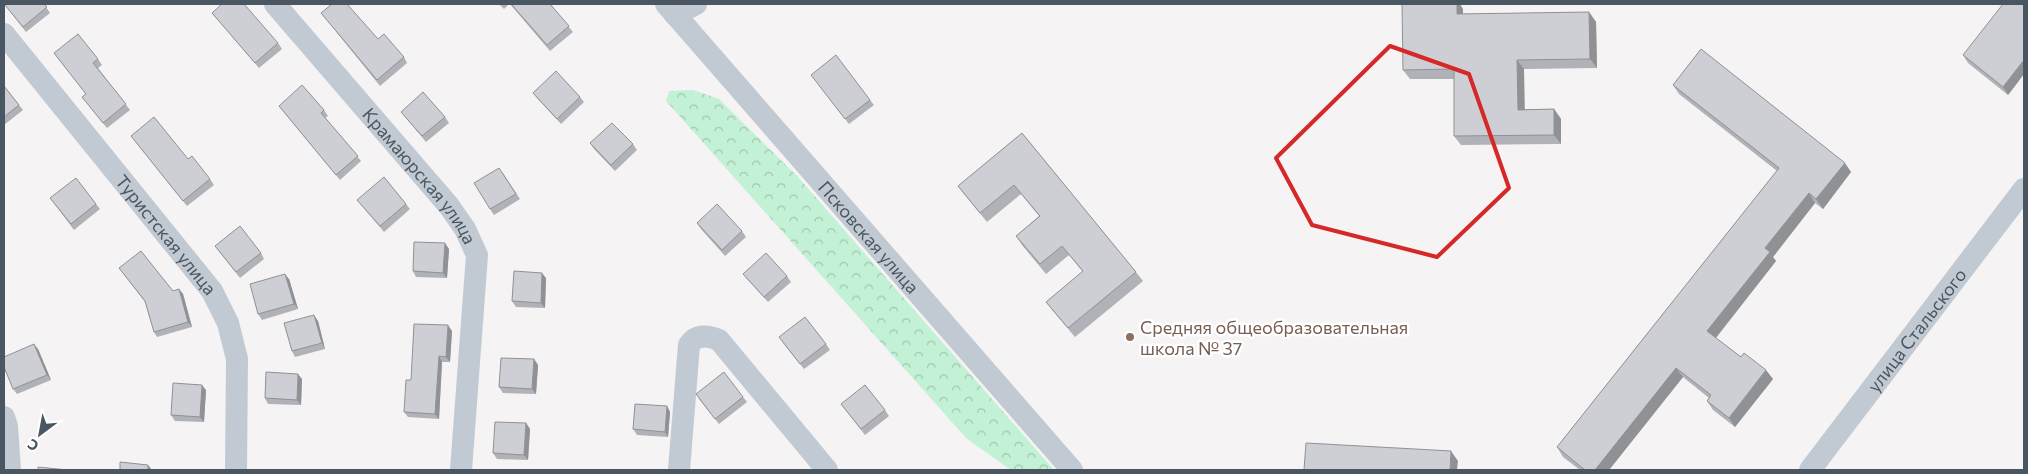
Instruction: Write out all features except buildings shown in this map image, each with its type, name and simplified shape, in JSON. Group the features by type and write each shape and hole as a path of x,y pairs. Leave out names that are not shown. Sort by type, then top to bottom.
{"street":[{"name":"Крамаюрская улица","path":"275,4 449,206 478,255 461,470"},
{"path":"670,9 696,4"},
{"name":"Псковская улица","path":"670,9 1072,470"},
{"name":"Туристская улица","path":"4,34 212,290 228,323 237,359 236,470"},
{"name":"улица Стальского","path":"1810,470 2024,189"},
{"path":"679,470 689,345 692,339 700,336 710,336 719,340 827,470"},
{"path":"4,417 7,426 10,470"}],"highlighted area":[{"path":"1390,46 1469,74 1509,188 1437,257 1312,225 1276,158"}],"green space":[{"path":"693,90 719,99 798,177 1054,470 1011,470 967,439 666,101 669,91"}],"place":[{"name":"Средняя общеобразовательная школа № 37","path":"1130,337"}]}
